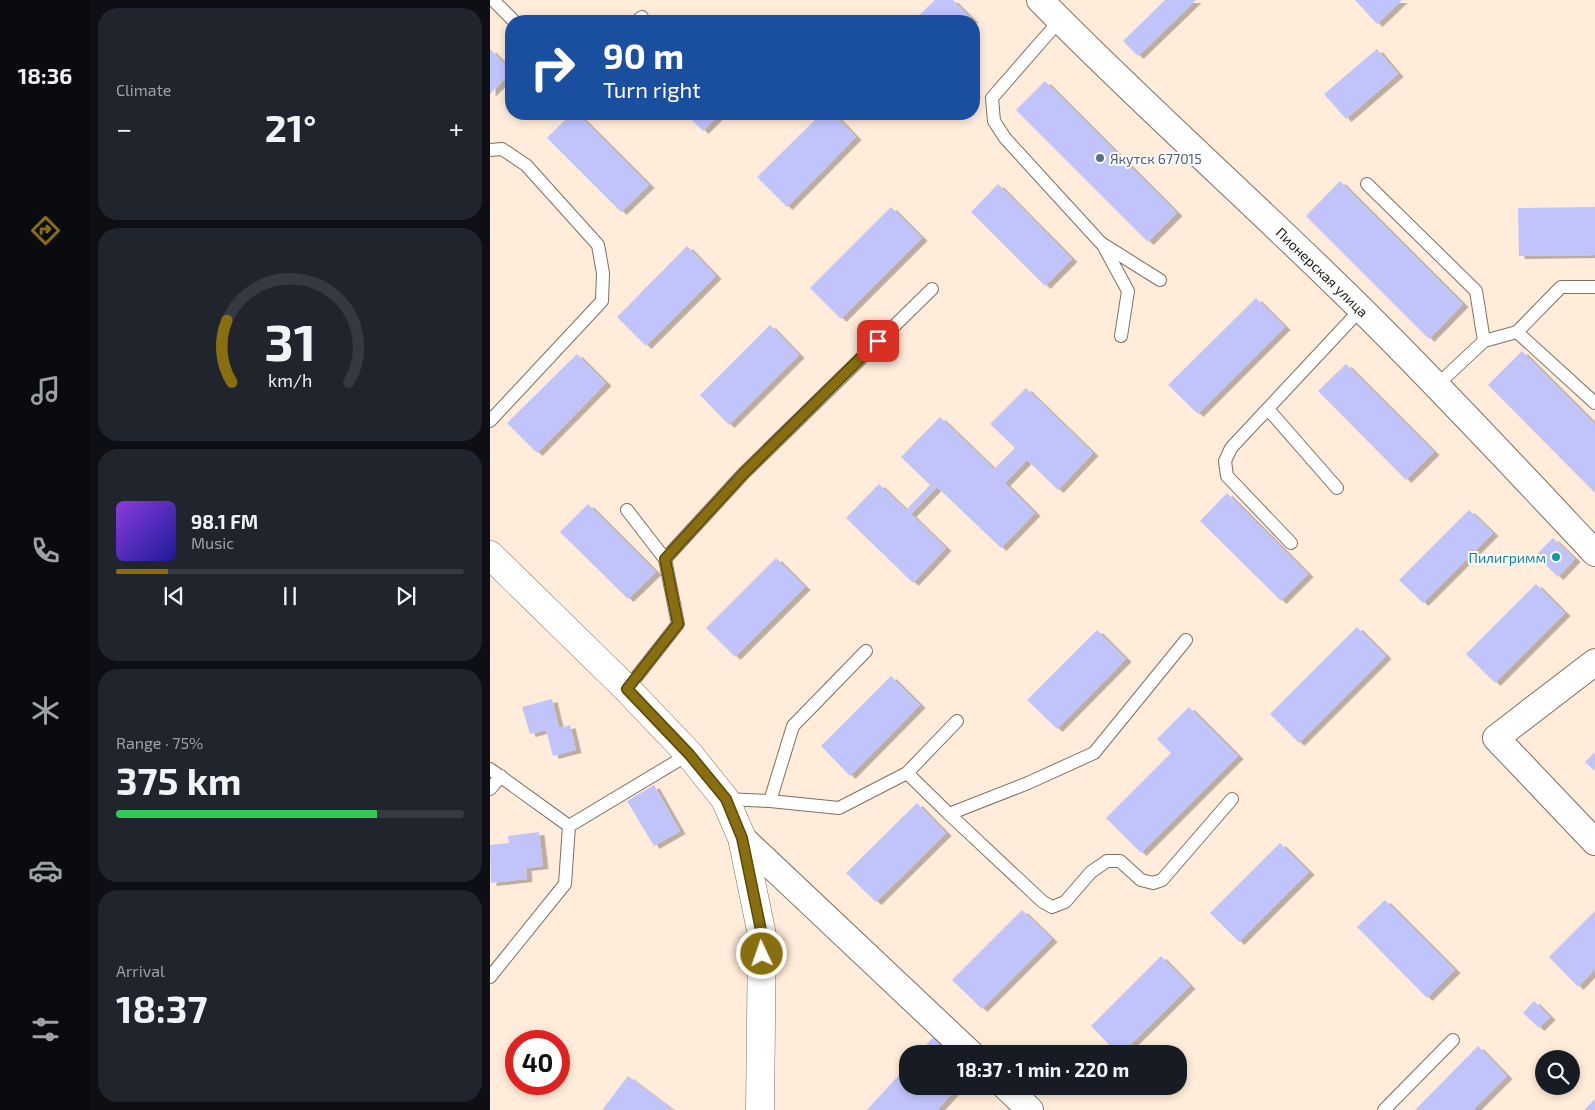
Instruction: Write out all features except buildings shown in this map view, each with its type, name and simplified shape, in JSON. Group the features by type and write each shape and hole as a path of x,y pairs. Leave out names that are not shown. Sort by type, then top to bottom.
{"street":[{"name":"Пионерская улица","path":"1040,0 1360,309 1595,553"},
{"path":"490,555 627,689 689,754 726,799 742,838 762,935 760,1110"},
{"path":"1595,662 1496,738 1595,842"},
{"path":"742,838 961,1045"},
{"path":"1014,1095 1030,1110"}],"lane":[{"path":"493,0 508,15"},
{"path":"1060,20 992,98 994,121 1005,138 1101,243 1128,291 1121,336"},
{"path":"490,150 502,149 526,165 598,245 603,273 602,301 490,421"},
{"path":"1368,184 1476,291 1484,341"},
{"path":"1101,243 1160,280"},
{"path":"1436,386 1484,341 1517,332 1561,287 1595,287"},
{"path":"665,559 744,473 932,289"},
{"path":"1291,543 1227,476 1225,461 1232,448 1360,309"},
{"path":"1517,332 1595,402"},
{"path":"1268,409 1337,488"},
{"path":"626,510 665,559 678,624 627,689"},
{"path":"950,814 1028,783 1094,753 1186,640"},
{"path":"770,801 793,726 866,651"},
{"path":"726,799 839,808 907,773 957,721"},
{"path":"569,826 689,754"},
{"path":"490,789 495,773 569,826"},
{"path":"907,773 1043,902 1052,907 1065,902 1092,872 1107,860 1120,861 1141,880 1153,882 1162,880 1232,799"},
{"path":"490,977 565,884 569,826"},
{"path":"1384,1110 1453,1040"}],"place":[{"name":"Якутск 677015","path":"1100,158"},
{"name":"Пилигримм","path":"1556,557"}],"route":[{"path":"762,954 762,935 742,838 726,799 689,754 627,689 678,624 665,559 744,473 878,341"}]}
